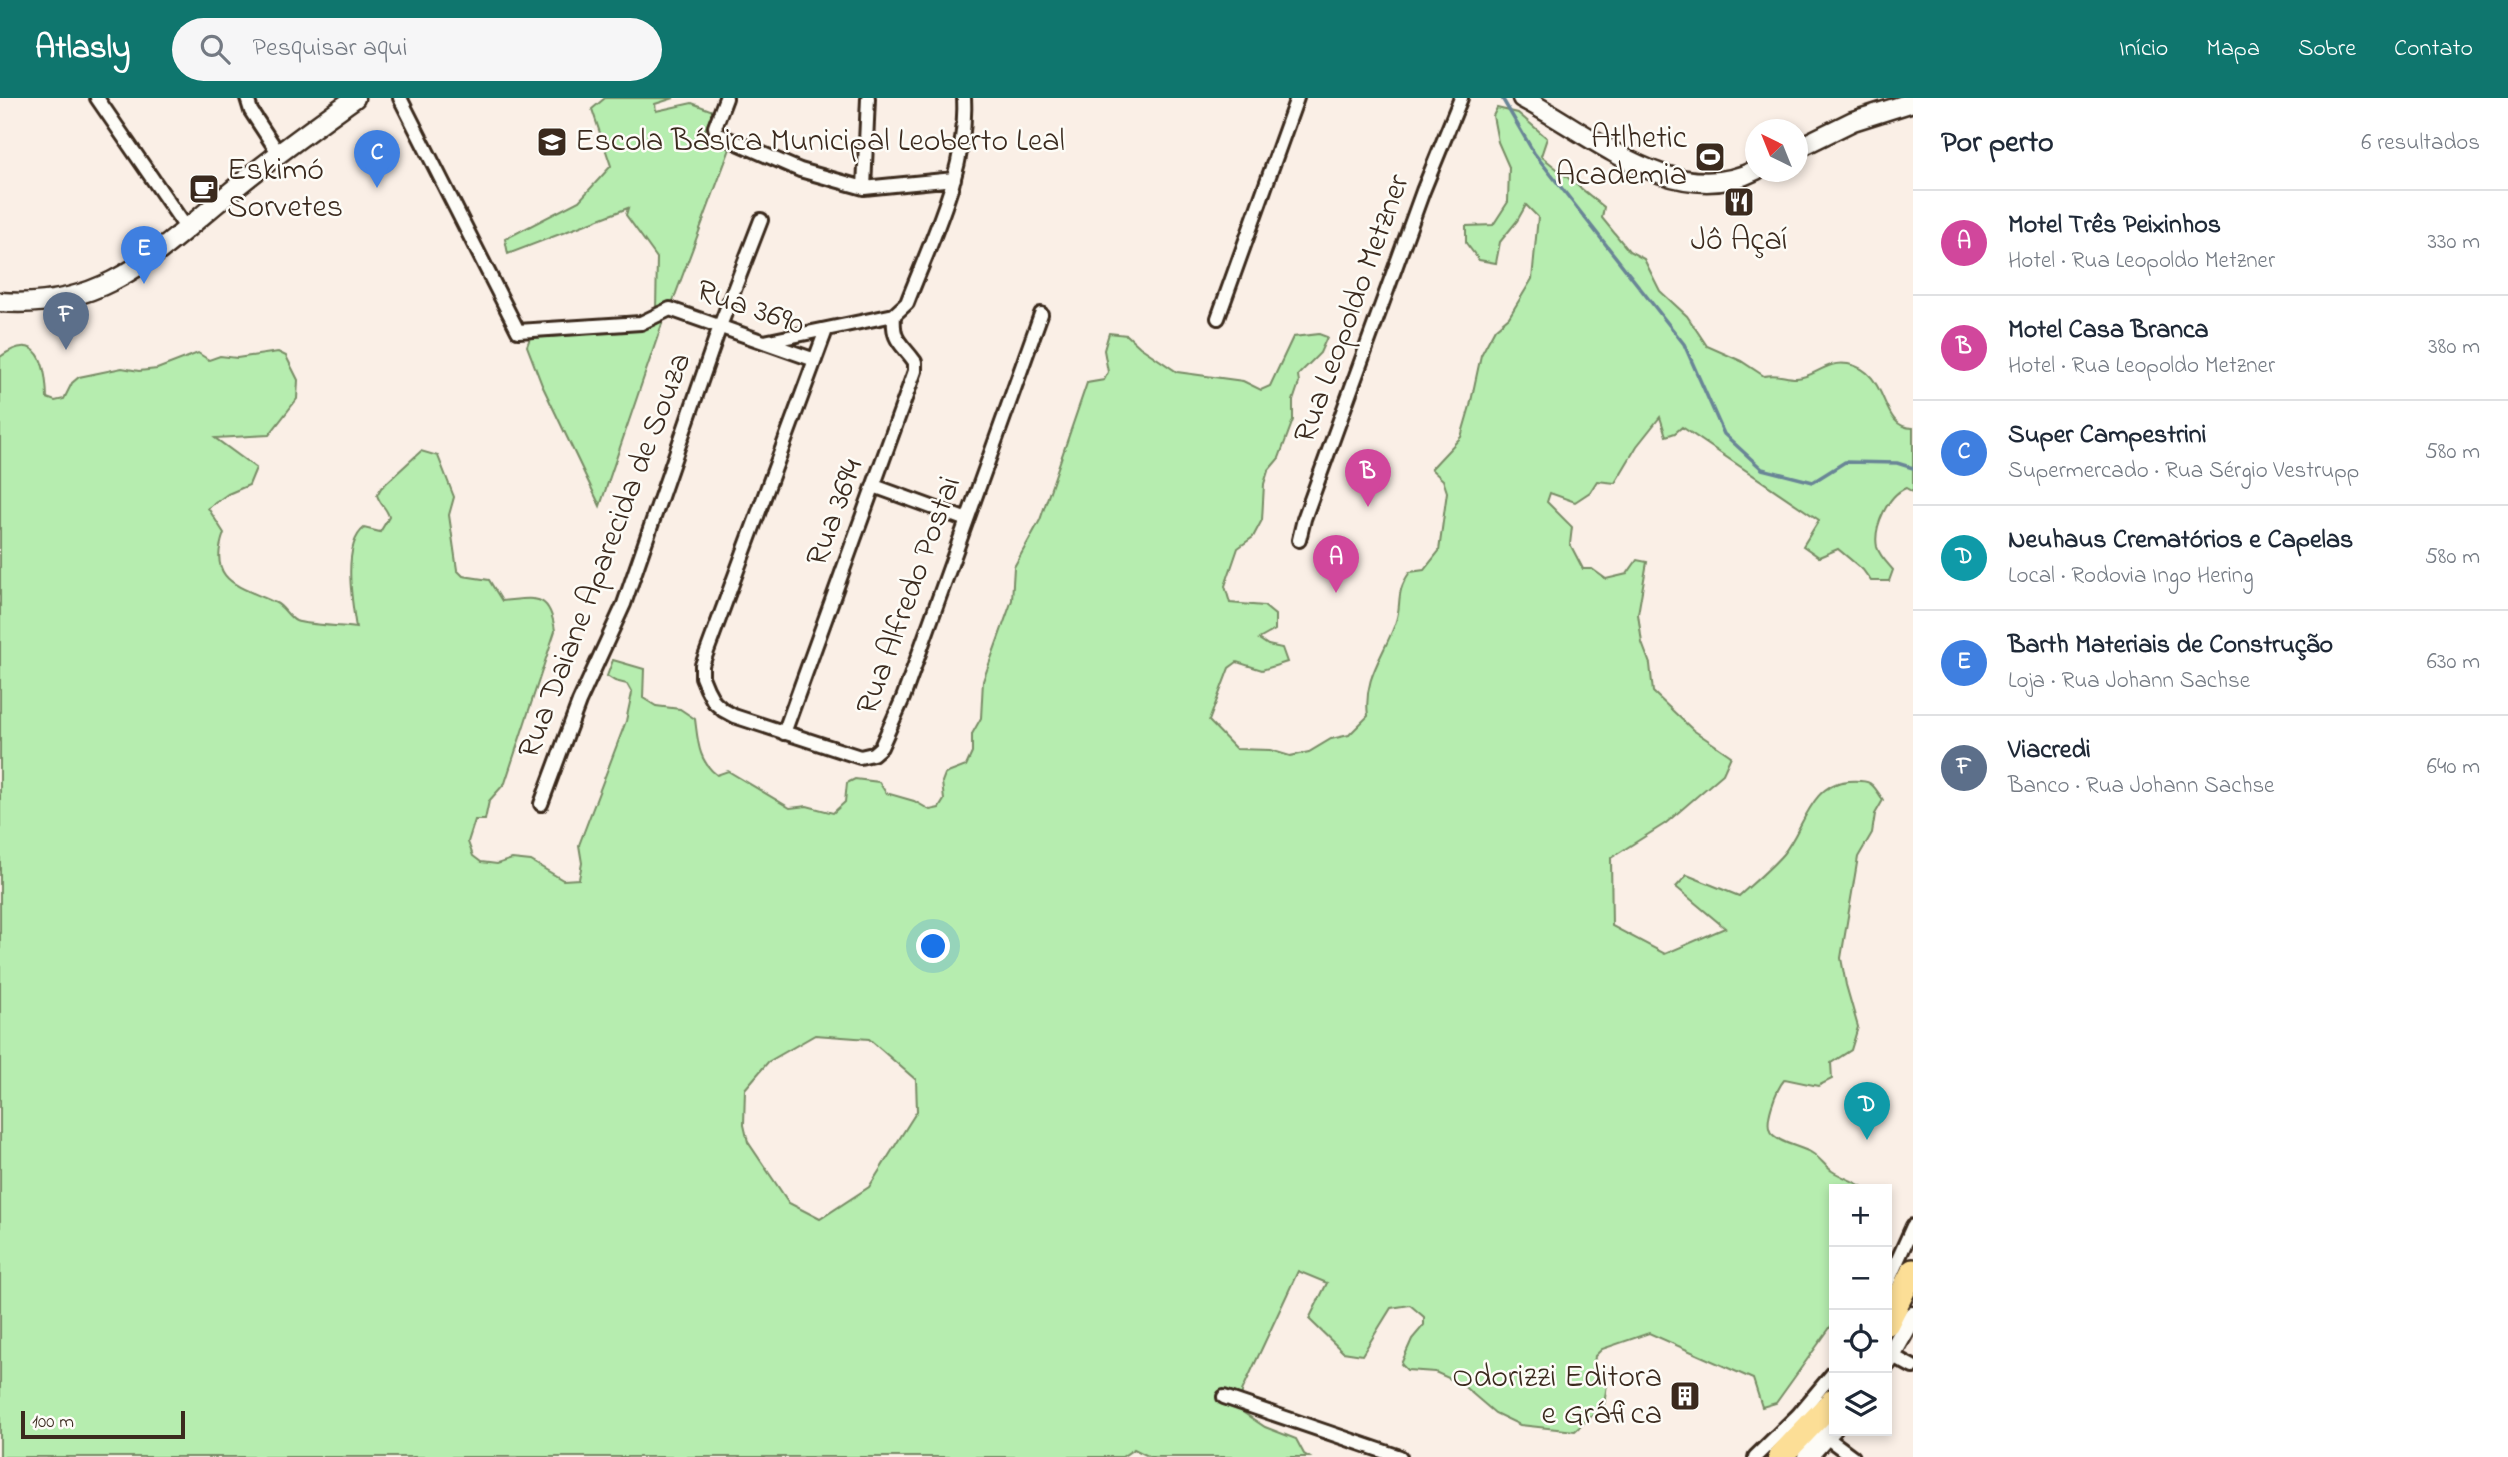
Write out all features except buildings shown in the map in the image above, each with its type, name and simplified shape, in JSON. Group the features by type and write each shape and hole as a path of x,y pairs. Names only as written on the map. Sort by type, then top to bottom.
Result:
{"highway":[{"path":"1892,1313 1913,1272"},
{"path":"1780,1457 1829,1405"}],"street":[{"path":"97,98 187,229"},
{"path":"247,98 251,111 279,154"},
{"path":"0,302 44,301 112,284 154,256 279,154 355,98"},
{"name":"Rua 3690","path":"400,98 518,331 641,323 667,309 815,360"},
{"path":"726,98 715,127 717,134 800,170 864,188 954,179"},
{"path":"864,188 868,98"},
{"path":"764,342 894,315 907,303 954,179 965,116 964,98"},
{"path":"1218,318 1297,98"},
{"name":"Rua Leopoldo Metzner","path":"1299,540 1304,519 1399,257 1461,98"},
{"path":"1525,99 1605,148 1646,168 1674,177 1722,182 1745,174"},
{"path":"1808,143 1853,121 1913,102"},
{"name":"Rua Daiane Aparecida de Souza","path":"541,804 579,702 624,604 720,326 761,220"},
{"name":"Rua Alfredo Postai","path":"826,330 702,665 702,677 714,702 723,710 860,757 873,754 881,747 903,698 1041,314"},
{"name":"Rua 3694","path":"784,733 915,371 915,362 893,332 894,315"},
{"path":"874,486 967,520"},
{"path":"1892,1273 1913,1226"},
{"path":"1892,1353 1913,1317"},
{"path":"1892,1359 1913,1367"},
{"path":"1755,1457 1798,1415 1833,1373"},
{"path":"1224,1397 1400,1457"},
{"path":"1807,1457 1829,1433"},
{"path":"1834,1436 1853,1457"}],"green space":[{"path":"605,98 674,98 655,104 656,111 692,103 713,111 703,135 731,146 673,301 656,309 657,258 626,215 628,208 508,254 505,239 579,201 611,166 592,109"},
{"path":"1497,108 1518,113 1547,138 1541,156 1604,207 1602,218 1629,251 1644,259 1660,291 1687,316 1707,346 1741,361 1764,376 1803,377 1840,363 1862,369 1871,377 1894,419 1902,426 1913,428 1913,492 1906,488 1893,497 1877,530 1878,550 1893,570 1889,581 1871,581 1863,570 1838,549 1819,557 1803,546 1819,520 1682,427 1666,436 1660,417 1637,446 1615,483 1597,481 1590,492 1575,502 1550,493 1547,502 1572,527 1570,544 1583,569 1592,569 1606,579 1627,574 1637,560 1647,562 1638,614 1642,643 1650,664 1653,692 1693,730 1731,756 1723,774 1666,823 1611,858 1612,926 1665,954 1725,928 1676,887 1687,875 1739,896 1783,854 1809,809 1825,790 1836,784 1862,781 1873,786 1883,800 1875,814 1872,833 1858,857 1841,958 1858,1027 1851,1050 1831,1063 1832,1079 1818,1086 1785,1079 1778,1090 1770,1115 1769,1129 1772,1134 1785,1143 1812,1153 1832,1171 1858,1184 1829,1184 1829,1329 1776,1403 1762,1407 1753,1379 1649,1333 1602,1349 1595,1356 1593,1374 1607,1384 1604,1405 1575,1431 1520,1425 1495,1413 1460,1383 1435,1372 1407,1370 1401,1364 1412,1339 1424,1325 1424,1317 1410,1305 1391,1308 1362,1355 1343,1352 1309,1319 1327,1283 1298,1271 1242,1391 1241,1411 1265,1427 1296,1439 1304,1454 1309,1457 1150,1457 1134,1449 1122,1457 0,1457 0,357 13,349 32,349 42,363 47,398 55,401 64,399 72,383 79,377 122,368 139,371 157,369 198,353 209,360 220,356 237,358 278,352 286,356 298,380 297,399 269,435 215,438 256,468 249,485 228,494 208,508 224,533 220,550 223,573 239,587 276,603 296,621 356,628 350,575 357,536 364,528 380,532 389,517 377,495 381,488 421,451 438,456 454,497 449,515 457,570 463,576 489,580 502,601 539,600 549,609 555,631 505,783 489,801 485,820 475,820 468,842 473,856 481,862 497,864 512,859 531,861 563,880 579,879 582,863 579,845 626,721 632,693 627,684 607,676 613,660 644,669 643,698 656,706 680,709 695,719 702,757 717,775 728,771 790,808 807,806 833,813 845,802 847,783 855,779 879,782 886,793 914,801 930,810 939,808 944,800 942,782 945,774 966,766 972,753 972,734 981,718 983,681 1012,600 1014,567 1040,520 1087,383 1104,380 1108,372 1104,350 1109,333 1127,335 1177,372 1243,381 1261,390 1270,386 1293,337 1319,334 1327,337 1320,353 1298,375 1293,420 1279,458 1268,471 1264,484 1262,520 1253,537 1238,548 1225,586 1230,603 1264,606 1275,615 1275,630 1259,639 1268,645 1282,648 1287,662 1262,670 1237,662 1229,668 1209,721 1236,749 1270,750 1290,756 1309,752 1331,739 1349,735 1368,716 1368,690 1395,624 1402,586 1410,572 1424,570 1439,551 1447,492 1443,480 1431,469 1461,437 1481,355 1495,329 1509,317 1532,279 1538,217 1526,205 1500,242 1496,263 1479,260 1466,243 1466,226 1493,225 1508,202 1509,167 1498,142 1493,116","holes":["815,1035 869,1039 916,1080 917,1111 869,1187 820,1219 789,1203 748,1142 744,1125 745,1089 768,1062"]},
{"path":"665,315 600,506 542,385 527,346 530,338 616,332 643,327"}],"waterway":[{"path":"1502,98 1534,153 1684,344 1724,434 1762,469 1813,482 1845,462 1897,463 1913,468"}],"place":[{"name":"Escola Básica Municipal Leoberto Leal","path":"552,142"},
{"name":"Atlhetic Academia","path":"1710,157"},
{"name":"Super Campestrini","path":"377,188"},
{"name":"Eskimó Sorvetes","path":"204,189"},
{"name":"Jô Açaí","path":"1739,202"},
{"name":"Barth Materiais de Construção","path":"144,284"},
{"name":"Viacredi","path":"66,350"},
{"name":"Motel Casa Branca","path":"1368,507"},
{"name":"Motel Três Peixinhos","path":"1336,593"},
{"name":"Neuhaus Crematórios e Capelas","path":"1867,1140"},
{"name":"Odorizzi Editora e Gráfica","path":"1685,1396"}]}
